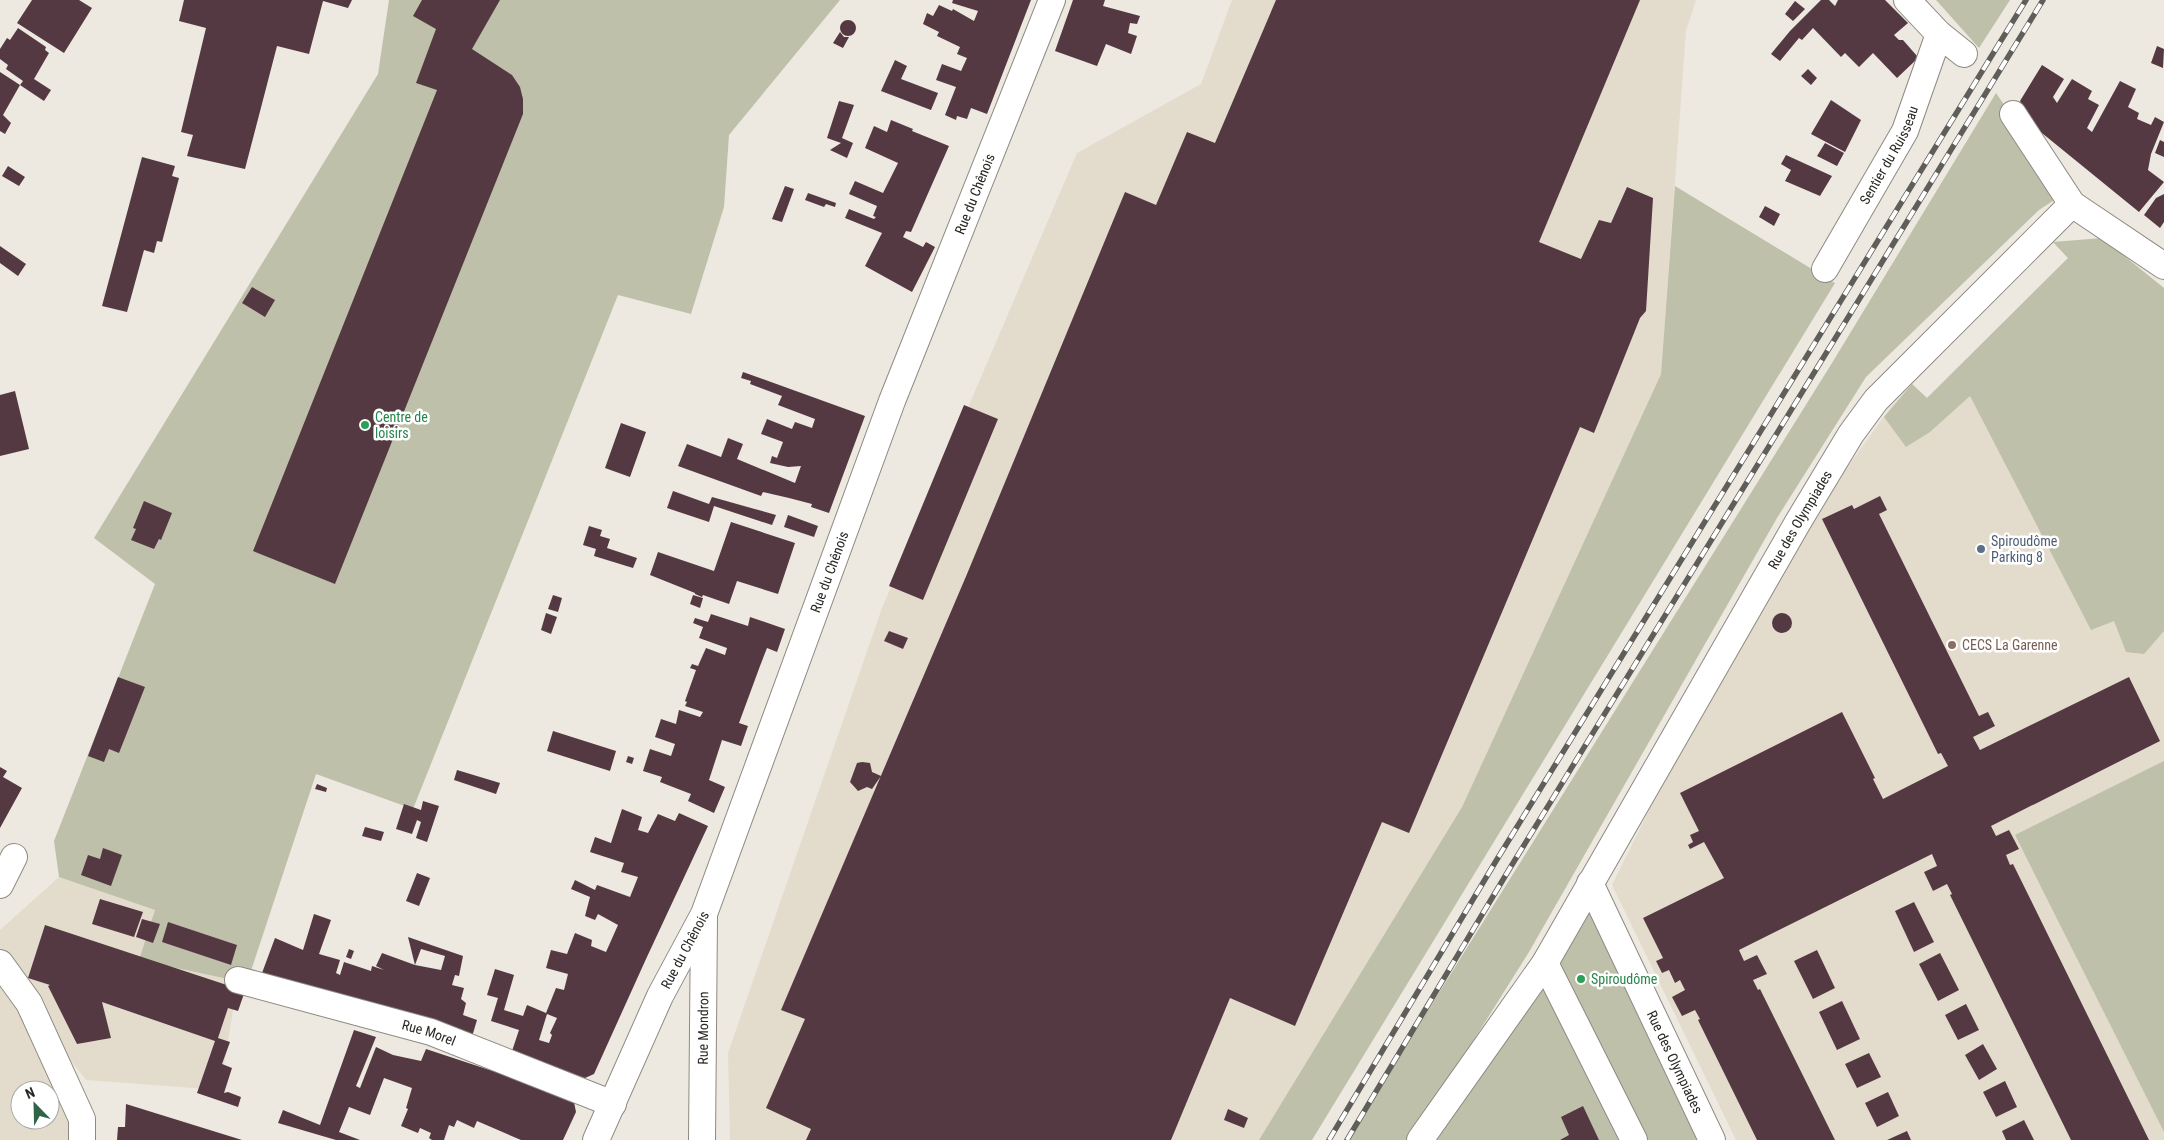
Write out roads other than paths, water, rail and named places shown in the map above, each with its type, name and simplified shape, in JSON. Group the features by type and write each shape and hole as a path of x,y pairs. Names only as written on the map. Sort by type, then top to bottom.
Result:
{"street":[{"name":"Rue du Chênois","path":"596,1140 660,996 704,914 892,401 1052,0"},
{"path":"1907,0 1939,34 1964,54"},
{"name":"Sentier du Ruisseau","path":"1825,269 1905,131 1939,34"},
{"path":"2013,114 2072,204 2164,266"},
{"name":"Rue des Olympiades","path":"1420,1140 1545,963 1798,522 1851,434 1876,400 2072,204"},
{"path":"0,885 14,857"},
{"name":"Rue des Olympiades","path":"1590,882 1703,1137"},
{"name":"Rue Mondron","path":"702,1140 704,914"},
{"path":"0,963 29,1003 82,1119 82,1140"},
{"path":"1545,963 1634,1140"},
{"name":"Rue Morel","path":"238,980 431,1032 613,1104"}],"railway":[{"path":"1329,1140 1496,861 2026,0"},
{"path":"1347,1140 1510,868 2043,0"}],"place":[{"name":"Centre de loisirs","path":"365,425"},
{"name":"Spiroudôme Parking 8","path":"1981,549"},
{"name":"CECS La Garenne","path":"1952,645"},
{"name":"Spiroudôme","path":"1581,979"}]}
